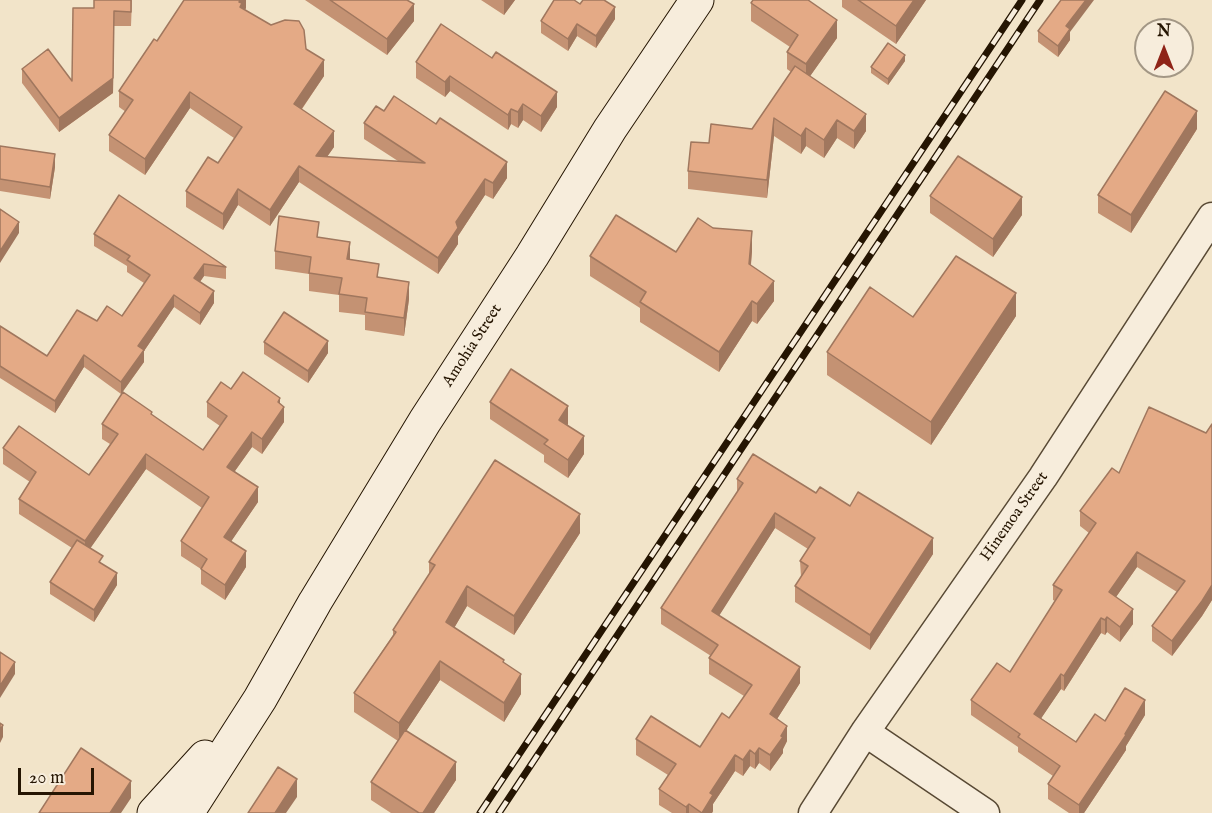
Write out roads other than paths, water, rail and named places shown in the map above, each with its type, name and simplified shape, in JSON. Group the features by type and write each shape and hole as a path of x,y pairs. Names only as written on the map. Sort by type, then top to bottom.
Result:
{"main road":[{"name":"Amohia Street","path":"187,813 260,699 315,602 425,421 532,256 610,129 697,0"},
{"name":"Amohia Street","path":"154,813 260,699"}],"street":[{"name":"Hinemoa Street","path":"813,813 865,732 1043,477 1212,217"},
{"path":"865,732 985,813"}],"railway":[{"path":"480,813 1022,0"},
{"path":"499,813 1040,0"}]}
